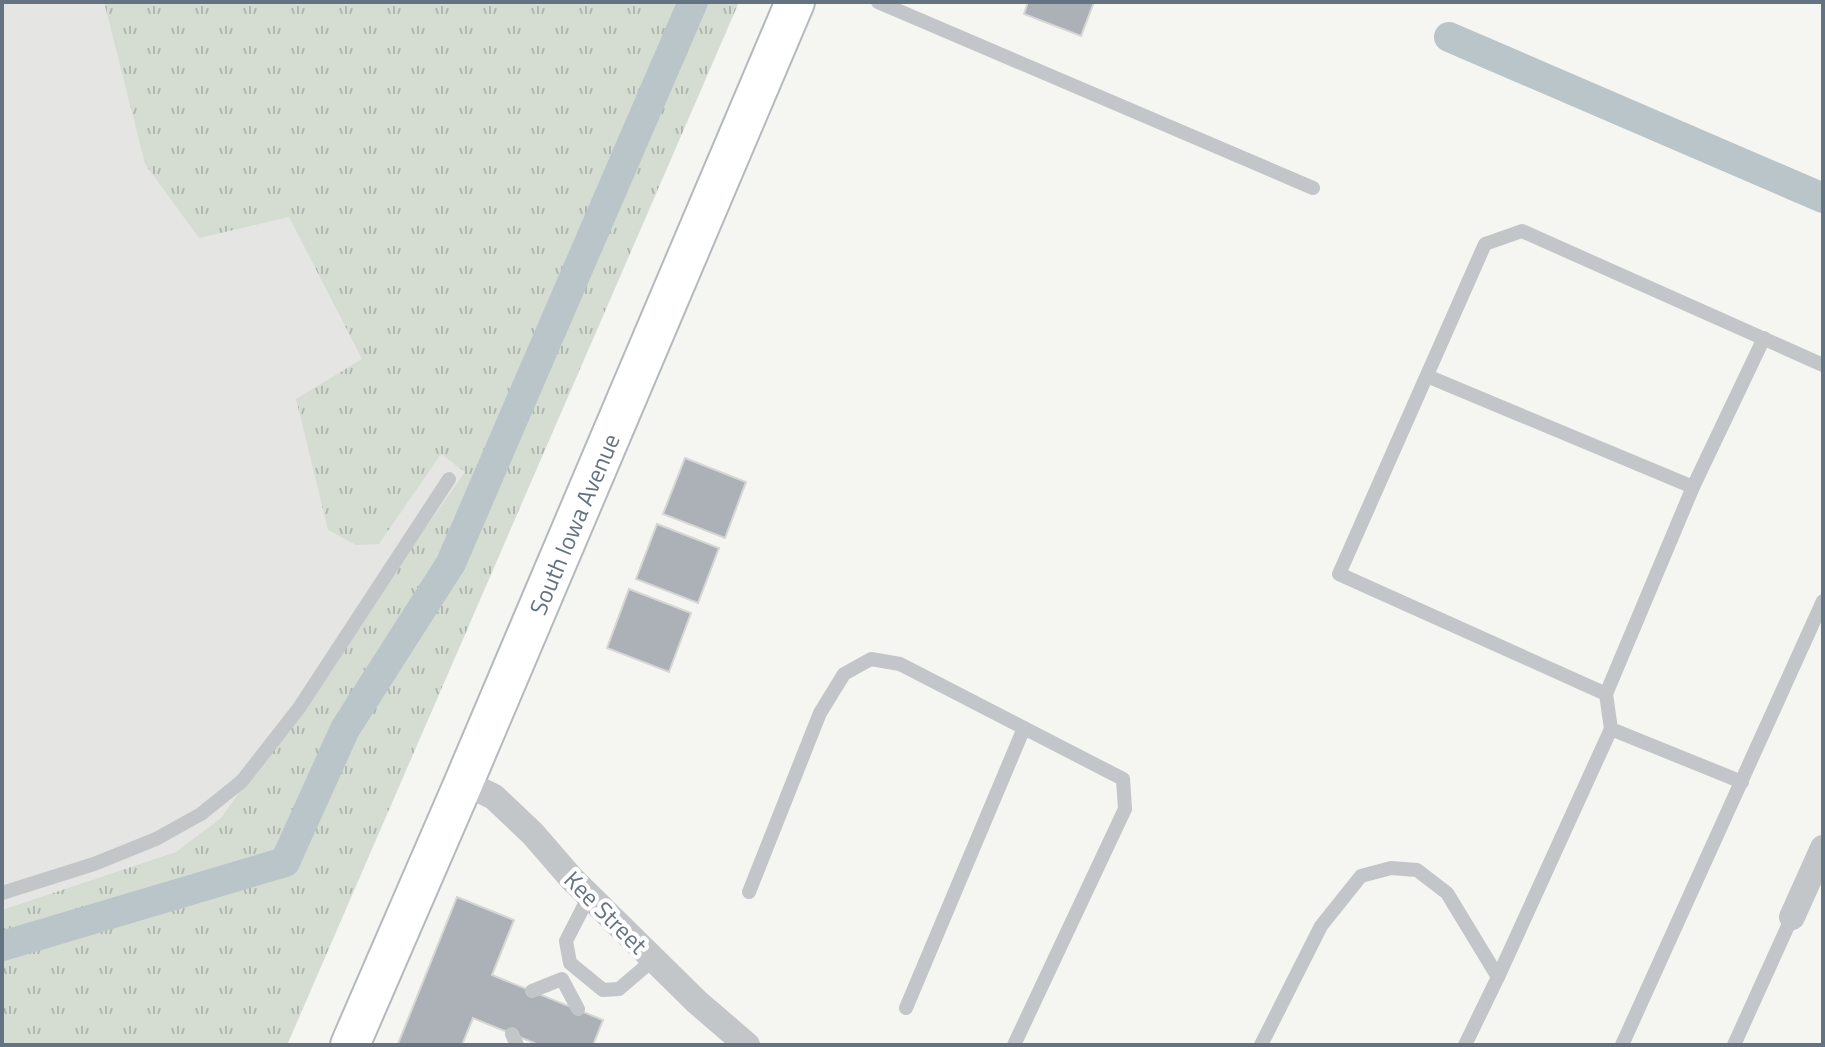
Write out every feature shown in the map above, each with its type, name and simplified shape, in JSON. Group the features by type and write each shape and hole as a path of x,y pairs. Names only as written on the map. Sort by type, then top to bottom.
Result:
{"street":[{"name":"South Iowa Avenue","path":"350,1045 795,2"},
{"name":"Kee Street","path":"464,782 494,797 697,1002 747,1045"},
{"path":"1792,917 1823,848"}],"lane":[{"path":"878,2 1313,188"},
{"path":"1606,694 1339,574 1485,244 1522,231 1823,365"},
{"path":"1465,1045 1611,729 1606,694 1693,487 1764,338"},
{"path":"1427,376 1693,487"},
{"path":"2,893 94,864 156,839 201,814 242,781 299,708 449,479"},
{"path":"1622,1045 1823,601"},
{"path":"749,892 820,713 844,674 871,659 900,664 1123,779 1125,809 1014,1045"},
{"path":"906,1008 1024,728"},
{"path":"1611,729 1742,782"},
{"path":"1261,1045 1321,926 1361,876 1391,868 1417,870 1447,893 1498,977"},
{"path":"532,991 562,979 570,963 566,941 589,896"},
{"path":"1734,1045 1792,917"},
{"path":"570,963 603,990 619,989 654,959"},
{"path":"562,979 578,1009"}],"shaded area":[{"path":"2,2 739,2 287,1045 20,1045 2,1039"}],"green space":[{"path":"104,2 739,2 287,1045 2,1044 2,910 176,852 221,818 465,472 441,454 379,544 356,545 328,530 296,399 362,359 289,217 199,238 145,164"}],"building":[{"path":"1028,2 1094,2 1081,36 1024,14"},
{"path":"685,458 746,482 725,538 663,514"},
{"path":"657,524 719,548 698,603 636,579"},
{"path":"629,589 691,613 669,672 607,648"},
{"path":"457,897 514,920 492,975 603,1020 593,1045 539,1045 473,1018 462,1045 398,1044"}],"waterway":[{"path":"2,946 285,862 345,729 451,563 693,2"},
{"path":"1449,37 1823,198"}]}
